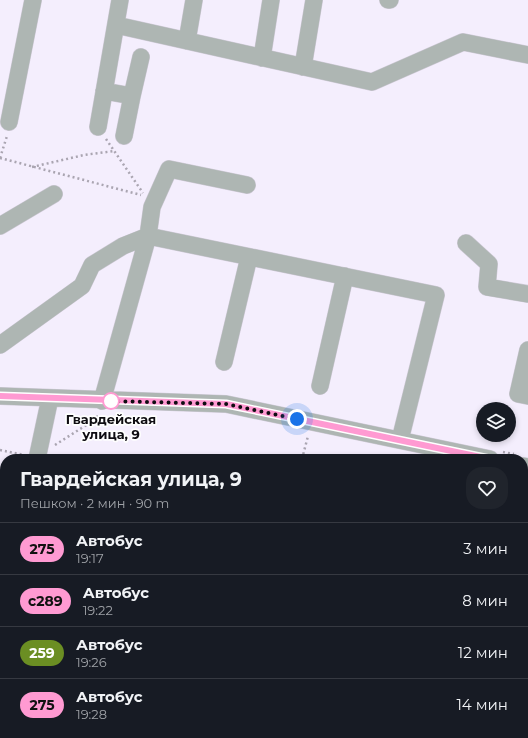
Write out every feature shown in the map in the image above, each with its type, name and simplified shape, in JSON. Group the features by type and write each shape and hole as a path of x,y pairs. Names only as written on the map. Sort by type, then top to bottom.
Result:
{"street":[{"path":"9,122 33,0"},
{"path":"98,127 120,0"},
{"path":"187,41 194,0"},
{"path":"262,58 271,0"},
{"path":"303,67 314,0"},
{"path":"116,25 372,82 464,42 528,55"},
{"path":"124,136 141,57"},
{"path":"104,90 132,96"},
{"path":"102,401 148,236 152,207 169,169 247,185"},
{"path":"0,226 54,194"},
{"path":"0,345 82,286 92,265 123,246 148,236 436,295 400,440"},
{"path":"466,243 489,264 487,287 528,294"},
{"path":"224,362 249,257"},
{"path":"320,386 345,276"},
{"path":"528,350 518,394 528,396"},
{"path":"0,396 102,401 226,404 466,454"},
{"path":"38,454 50,398"}],"path":[{"path":"9,122 8,134 0,158 145,196 98,127"},
{"path":"30,167 84,155 114,151"},
{"path":"43,454 99,415 102,401"},
{"path":"303,454 311,422"},
{"path":"0,450 18,454"}],"bus line":[{"name":"275","path":"0,396 102,401 226,404 466,454"}],"place":[{"name":"Гвардейская улица, 9","path":"111,401"}],"route":[{"path":"111,401 226,404 297,419"}]}
